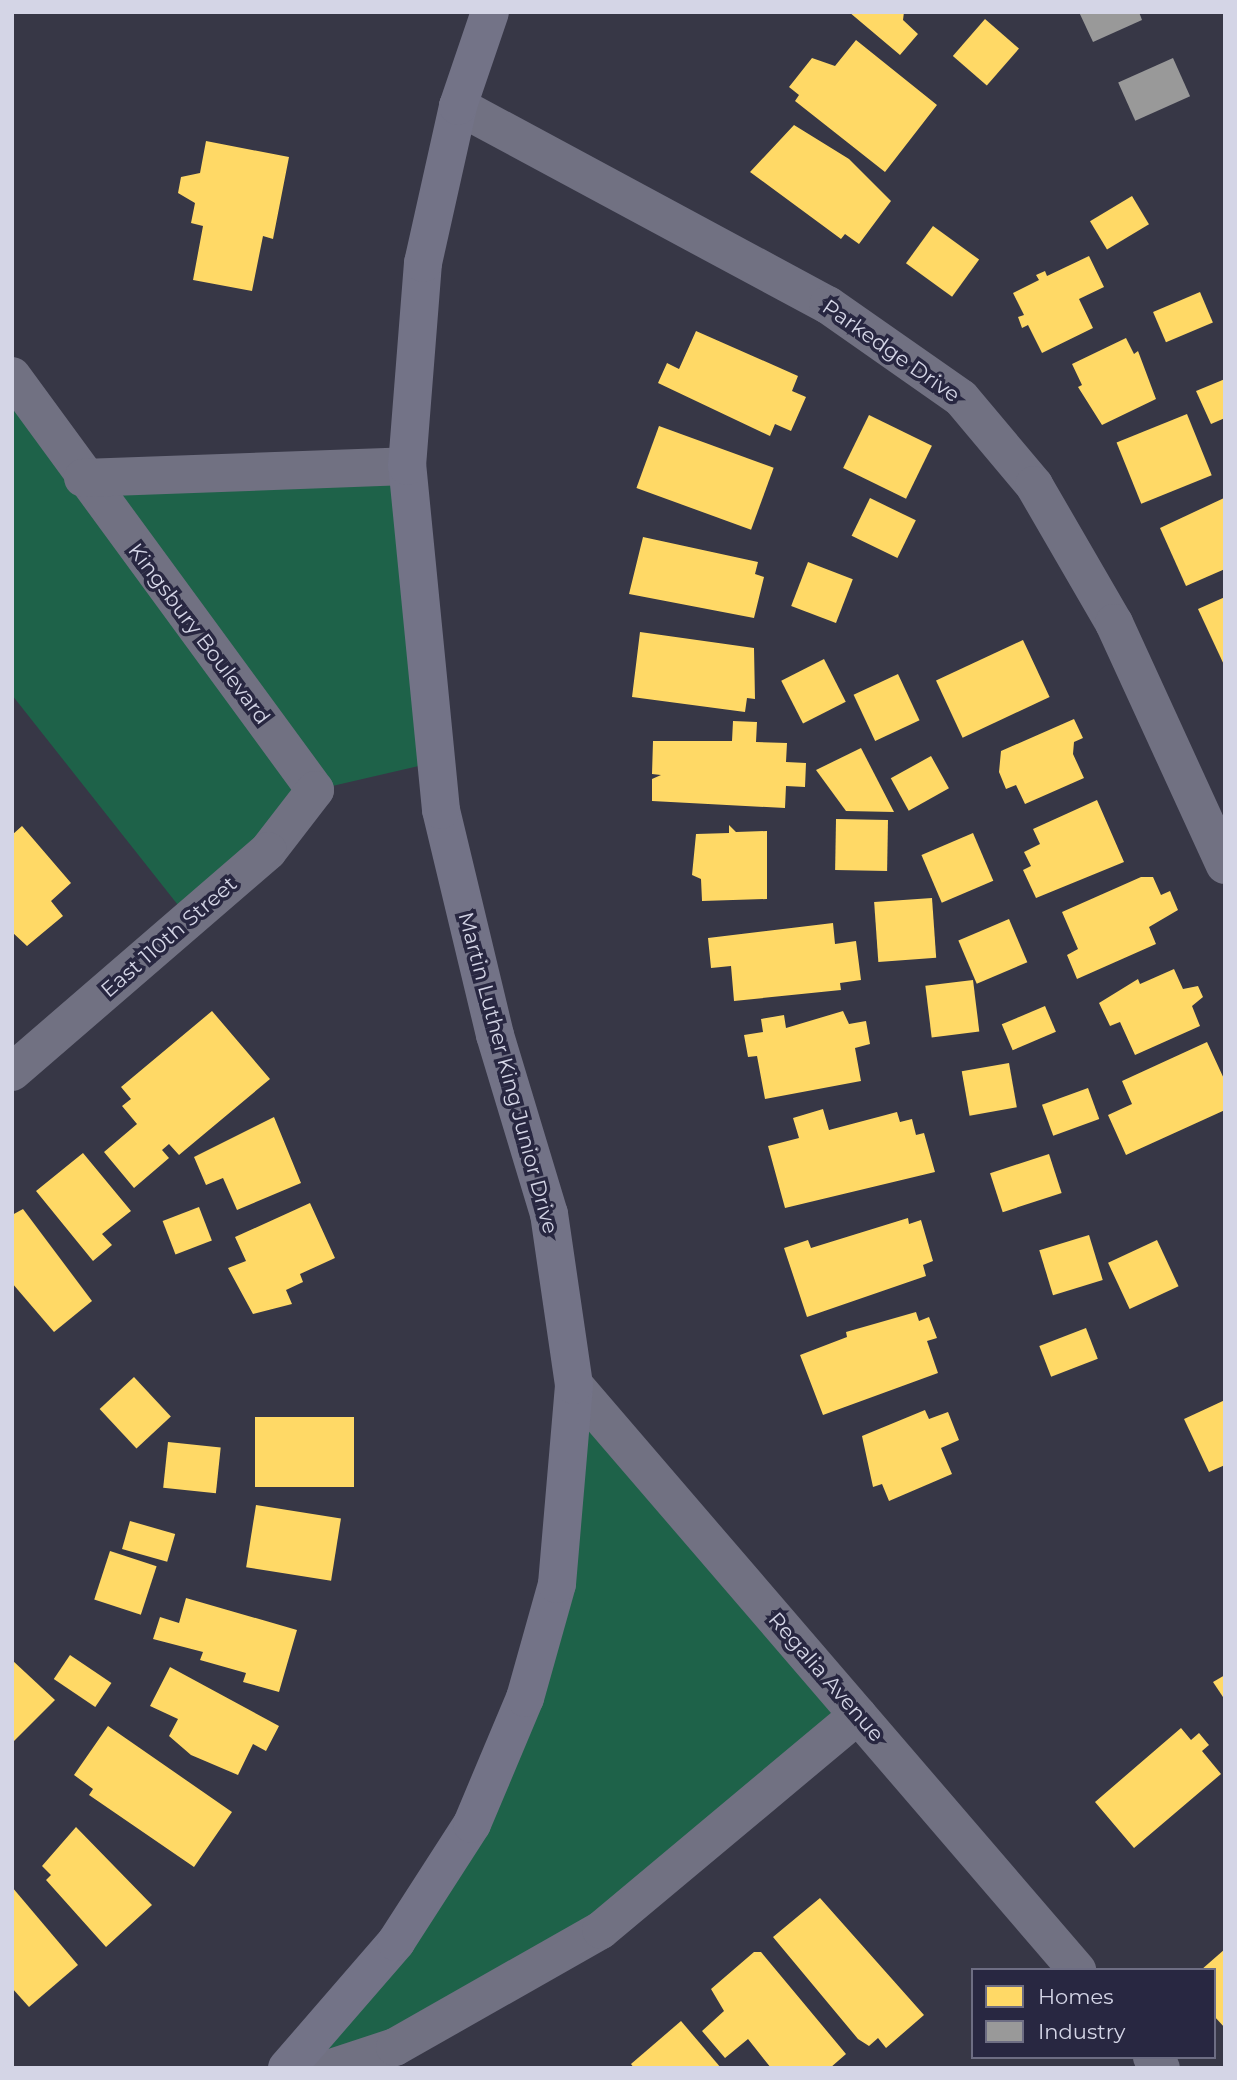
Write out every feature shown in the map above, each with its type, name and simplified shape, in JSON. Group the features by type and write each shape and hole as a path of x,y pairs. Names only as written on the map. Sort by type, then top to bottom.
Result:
{"street":[{"name":"Martin Luther King Junior Drive","path":"288,2068 396,1942 472,1824 520,1711 557,1584 574,1385 550,1214 495,1035 441,810 407,466 423,263 458,106 490,12"},
{"name":"Parkedge Drive","path":"458,106 828,304 961,398 1034,485 1114,623 1225,866"},
{"name":"Kingsbury Boulevard","path":"12,376 83,478 315,790"},
{"path":"83,478 407,466"},
{"name":"East 110th Street","path":"12,1072 268,851 315,790"},
{"name":"Regalia Avenue","path":"574,1385 1075,1968"},
{"path":"331,2068 395,2047 601,1930 858,1715"}],"green space":[{"path":"12,376 83,478 407,466 436,762 315,790 189,919 12,695"},
{"path":"574,1386 858,1715 505,1987 287,2068 396,1942 525,1698"}],"building: Homes":[{"path":"849,12 904,12 903,20 918,34 900,55"},
{"path":"985,19 1019,49 987,86 953,56"},
{"path":"856,40 937,105 885,172 795,101 799,95 789,87 812,58 835,66"},
{"path":"794,125 849,159 891,201 859,244 845,234 841,239 750,172"},
{"path":"206,141 289,157 273,239 263,236 252,291 193,280 203,226 191,223 195,203 178,193 181,177 200,173"},
{"path":"1132,196 1149,224 1107,250 1090,221"},
{"path":"933,226 979,260 952,297 906,263"},
{"path":"1089,256 1104,287 1079,299 1093,328 1042,353 1028,325 1022,328 1018,317 1024,315 1013,293 1039,280 1036,275 1045,271 1047,276"},
{"path":"1200,292 1213,322 1166,342 1153,312"},
{"path":"696,331 798,376 792,391 806,397 791,431 775,424 770,436 658,383 667,363 679,369"},
{"path":"1126,338 1134,354 1138,351 1156,399 1102,425 1078,387 1082,385 1072,364"},
{"path":"1225,379 1225,418 1211,424 1196,391"},
{"path":"1187,414 1212,475 1141,504 1117,442"},
{"path":"869,415 932,446 906,499 843,468"},
{"path":"659,426 774,468 751,530 636,488"},
{"path":"870,498 916,520 897,558 852,536"},
{"path":"1224,498 1225,569 1186,586 1160,528"},
{"path":"643,537 758,562 755,574 764,577 754,618 629,594"},
{"path":"808,562 853,579 836,623 791,606"},
{"path":"1225,597 1225,667 1198,609"},
{"path":"640,632 754,648 755,699 747,698 745,712 632,697"},
{"path":"1023,640 1050,697 963,738 936,681"},
{"path":"824,659 846,702 803,724 781,681"},
{"path":"898,674 920,720 875,741 854,695"},
{"path":"1074,719 1083,738 1074,742 1073,754 1084,778 1025,804 1016,785 1006,789 999,772 1001,751"},
{"path":"733,721 757,722 756,742 787,743 786,762 806,763 805,787 786,786 785,808 652,801 652,779 661,775 652,774 653,741 732,741"},
{"path":"861,748 894,812 846,811 816,770"},
{"path":"931,756 949,788 909,811 891,778"},
{"path":"1097,800 1124,862 1036,898 1023,870 1031,866 1024,852 1040,844 1033,829"},
{"path":"836,819 888,820 887,871 835,870"},
{"path":"729,825 736,832 767,831 767,899 702,901 701,879 692,875 696,834 729,833"},
{"path":"22,826 71,883 51,901 63,916 27,946 12,932 12,835"},
{"path":"973,833 993,881 942,903 921,855"},
{"path":"1141,877 1153,877 1161,895 1170,891 1178,910 1149,927 1156,944 1077,979 1067,955 1078,949 1062,912"},
{"path":"932,898 936,958 878,962 874,902"},
{"path":"1009,919 1027,962 977,984 958,940"},
{"path":"833,923 835,944 856,941 861,980 840,983 841,990 734,1001 731,966 711,968 708,938"},
{"path":"1174,969 1183,989 1198,986 1203,997 1192,1006 1200,1026 1135,1055 1120,1022 1110,1026 1099,1003 1138,979 1140,984"},
{"path":"973,980 979,1032 932,1037 925,986"},
{"path":"1045,1006 1056,1032 1013,1050 1002,1024"},
{"path":"212,1011 270,1079 179,1155 169,1144 162,1150 169,1158 134,1188 104,1152 137,1124 122,1106 131,1099 121,1087"},
{"path":"843,1011 849,1024 866,1021 870,1044 855,1048 861,1081 765,1099 757,1056 748,1057 744,1035 763,1032 761,1019 784,1015 786,1028"},
{"path":"1207,1042 1225,1081 1225,1110 1126,1155 1108,1115 1132,1104 1122,1081"},
{"path":"1009,1063 1017,1107 970,1116 962,1071"},
{"path":"1088,1088 1099,1119 1053,1136 1042,1105"},
{"path":"823,1109 829,1130 897,1112 900,1122 912,1119 916,1135 924,1133 935,1172 785,1208 768,1146 799,1138 793,1118"},
{"path":"274,1117 301,1183 237,1210 223,1178 206,1185 194,1157"},
{"path":"83,1153 131,1211 102,1234 112,1245 93,1261 36,1191"},
{"path":"1049,1154 1062,1193 1003,1212 990,1173"},
{"path":"310,1203 335,1258 300,1274 303,1282 286,1290 292,1304 253,1314 228,1268 246,1261 235,1237"},
{"path":"199,1207 212,1241 175,1255 163,1221"},
{"path":"23,1209 92,1301 54,1332 12,1283 12,1215"},
{"path":"908,1218 909,1224 921,1220 933,1261 923,1265 926,1276 807,1317 784,1248 808,1240 811,1248"},
{"path":"1089,1235 1103,1280 1053,1295 1039,1250"},
{"path":"1157,1240 1179,1286 1130,1309 1108,1263"},
{"path":"916,1312 919,1321 929,1317 937,1338 927,1341 938,1373 823,1415 800,1355 847,1337 846,1332"},
{"path":"1086,1328 1098,1359 1051,1377 1039,1346"},
{"path":"134,1377 171,1416 136,1449 100,1409"},
{"path":"1225,1400 1225,1465 1209,1472 1184,1419"},
{"path":"925,1410 929,1419 948,1412 959,1440 941,1448 952,1474 889,1501 882,1484 873,1487 862,1436"},
{"path":"255,1417 354,1417 354,1487 255,1487"},
{"path":"168,1442 221,1448 216,1493 163,1488"},
{"path":"256,1505 341,1518 331,1581 246,1567"},
{"path":"130,1521 175,1534 167,1562 122,1549"},
{"path":"110,1551 157,1566 141,1615 94,1600"},
{"path":"186,1598 297,1630 279,1692 243,1682 246,1673 200,1660 203,1652 153,1639 160,1617 179,1623"},
{"path":"70,1655 111,1683 95,1707 54,1679"},
{"path":"12,1660 55,1700 14,1741 12,1740"},
{"path":"170,1667 279,1726 266,1751 253,1744 238,1775 191,1755 169,1736 178,1719 150,1706"},
{"path":"1225,1675 1225,1700 1213,1682"},
{"path":"108,1726 232,1812 194,1867 89,1795 93,1789 74,1775"},
{"path":"1181,1728 1191,1740 1199,1733 1209,1745 1202,1751 1221,1774 1134,1848 1095,1802"},
{"path":"76,1827 152,1905 106,1947 46,1880 51,1875 42,1866"},
{"path":"12,1887 78,1965 29,2007 12,1988"},
{"path":"820,1898 924,2015 886,2048 878,2038 869,2046 858,2039 773,1937"},
{"path":"1225,1949 1225,2028 1216,2018 1216,1968 1203,1968"},
{"path":"754,1952 761,1952 846,2054 830,2068 771,2068 748,2039 725,2058 702,2031 724,2011 711,1989"},
{"path":"681,2021 721,2068 634,2068 631,2064"}],"building: Industry":[{"path":"1079,12 1139,12 1142,20 1093,42"},
{"path":"1173,58 1190,96 1135,121 1118,82"}]}
